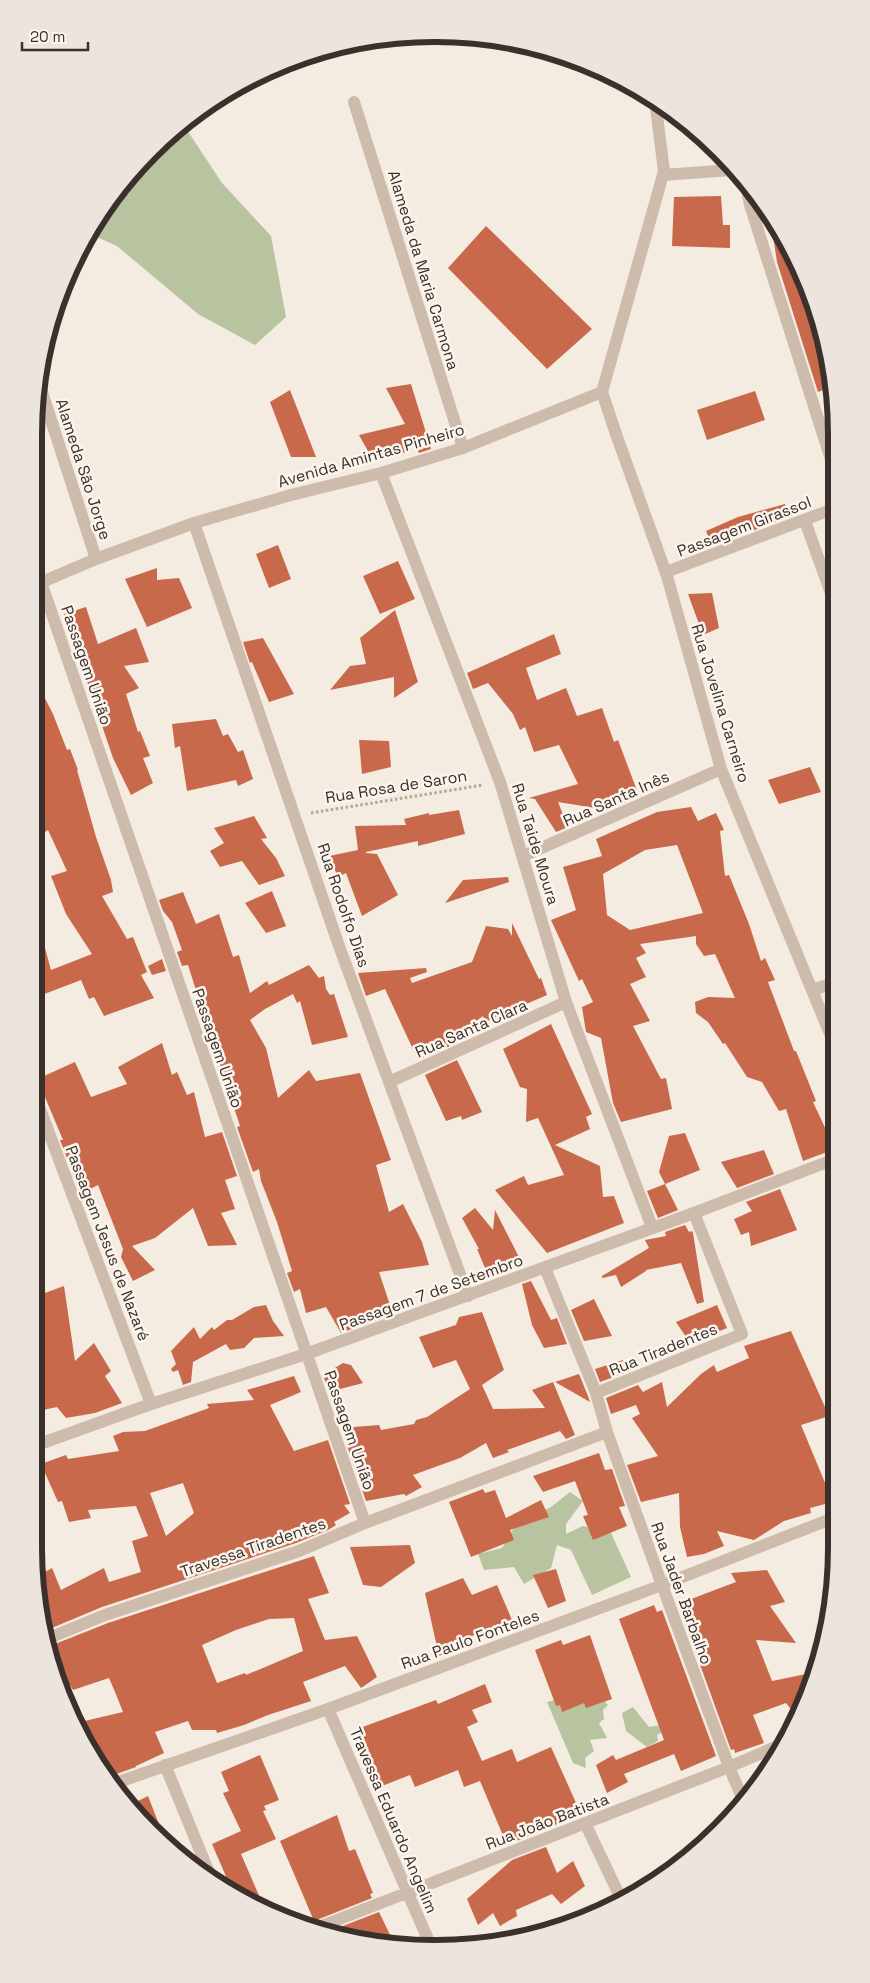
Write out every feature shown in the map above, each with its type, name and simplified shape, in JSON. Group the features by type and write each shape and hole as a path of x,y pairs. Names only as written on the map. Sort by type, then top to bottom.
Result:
{"street":[{"name":"Alameda da Maria Carmona","path":"354,102 463,448"},
{"path":"602,392 663,175 656,111"},
{"path":"663,175 725,170"},
{"path":"749,200 828,450"},
{"name":"Avenida Amintas Pinheiro","path":"42,582 96,559 194,523 291,495 381,473 463,448 602,392"},
{"name":"Rua Jovelina Carneiro","path":"602,392 666,572 721,769 828,1028"},
{"name":"Alameda São Jorge","path":"44,399 96,559"},
{"name":"Rua Taide Moura","path":"381,473 500,782 524,856 566,1002 652,1227"},
{"name":"Passagem Girassol","path":"666,572 828,511"},
{"path":"804,521 828,586"},
{"name":"Rua Rodolfo Dias","path":"194,523 340,946 468,1296"},
{"name":"Passagem União","path":"42,595 365,1523"},
{"name":"Rua Santa Inês","path":"524,856 721,769"},
{"path":"813,990 828,984"},
{"name":"Rua Santa Clara","path":"389,1082 566,1002"},
{"name":"Passagem Jesus de Nazaré","path":"42,1114 151,1404"},
{"name":"Passagem 7 de Setembro","path":"42,1443 151,1404 306,1354 545,1268 828,1163"},
{"name":"Rua Tiradentes","path":"596,1393 742,1334 694,1213"},
{"name":"Rua Jader Barbalho","path":"545,1268 596,1393 607,1432 662,1585 741,1794"},
{"name":"Travessa Tiradentes","path":"53,1636 105,1615 299,1551 365,1523 607,1432"},
{"name":"Rua Paulo Fonteles","path":"120,1781 328,1709 662,1585 828,1520"},
{"name":"Travessa Eduardo Angelim","path":"328,1709 428,1940"},
{"name":"Rua João Batista","path":"326,1925 771,1750"},
{"path":"165,1765 207,1867"},
{"path":"585,1823 619,1895"}],"path":[{"name":"Rua Rosa de Saron","path":"296,816 500,782"}],"green space":[{"path":"187,131 222,183 271,236 286,317 255,345 198,314 117,246 96,237 140,176 157,157"},
{"path":"570,1492 583,1501 566,1524 566,1534 583,1526 611,1533 631,1577 592,1595 571,1550 557,1545 551,1568 524,1584 514,1567 484,1570 478,1554 502,1548 515,1526 551,1507"},
{"path":"594,1691 608,1705 603,1710 604,1719 599,1723 607,1738 590,1740 594,1751 585,1758 586,1768 573,1763 547,1702"},
{"path":"633,1707 649,1727 661,1725 663,1732 657,1735 658,1741 647,1747 626,1731 622,1713"}],"building":[{"path":"721,196 723,225 730,225 730,248 672,246 674,197"},
{"path":"486,226 592,329 547,369 448,268"},
{"path":"773,236 798,285 814,333 825,389 818,392 777,262"},
{"path":"411,384 431,449 419,453 413,442 403,445 406,452 373,460 359,435 405,424 386,388"},
{"path":"290,390 316,457 291,457 270,402"},
{"path":"755,391 765,420 707,440 697,410"},
{"path":"785,504 789,517 712,546 706,531 738,517"},
{"path":"278,545 291,579 269,588 256,554"},
{"path":"398,561 415,599 380,614 363,576"},
{"path":"157,568 157,580 179,578 192,608 147,627 125,579"},
{"path":"712,593 719,628 703,635 688,594"},
{"path":"86,607 98,644 136,628 149,662 124,666 139,688 126,694 138,732 140,731 150,756 143,758 153,783 131,795 113,758 64,614"},
{"path":"395,610 418,682 394,698 394,677 330,690 350,666 366,664 360,638"},
{"path":"554,634 561,654 526,668 537,700 566,688 577,716 602,708 614,742 618,740 639,796 608,810 558,802 568,827 556,832 535,799 529,798 578,784 559,745 534,752 525,727 520,730 513,714 488,683 473,689 467,673"},
{"path":"263,638 294,694 269,702 252,662 250,663 243,642"},
{"path":"42,693 53,714 67,750 70,749 78,770 96,837 111,880 113,892 102,896 127,939 133,937 147,972 141,975 154,998 104,1016 94,997 89,999 81,980 42,995 42,937 51,970 92,954 66,914 51,876 67,871 48,830 42,834"},
{"path":"216,719 223,736 228,734 238,752 243,750 253,779 238,786 236,780 187,791 180,746 175,748 172,724"},
{"path":"359,740 389,741 391,767 362,774"},
{"path":"810,767 821,792 779,804 768,780"},
{"path":"691,807 698,821 716,813 724,830 720,831 725,876 729,875 749,924 761,961 765,958 775,980 768,982 794,1051 796,1051 816,1101 813,1102 828,1134 828,1152 803,1161 786,1109 779,1111 762,1082 747,1077 725,1043 723,1044 708,1022 696,1013 695,1002 708,997 735,998 715,954 704,956 696,944 696,936 640,944 646,953 636,958 646,977 630,984 650,1021 633,1026 661,1079 666,1078 672,1109 621,1122 613,1103 601,1038 586,1032 582,1007 593,1002 582,979 579,981 551,920 576,910 563,867 602,856 596,839 657,812","holes":["677,845 703,913 630,930 607,915 603,874 645,850"]},
{"path":"459,810 465,834 418,846 418,841 366,852 377,854 398,895 362,916 346,873 338,877 329,856 358,850 355,826 406,825 404,819 429,813 429,815"},
{"path":"254,816 267,838 261,839 276,858 285,876 259,885 242,861 220,867 210,851 224,843 214,828"},
{"path":"508,877 509,882 445,903 463,880"},
{"path":"272,891 286,926 266,933 245,903"},
{"path":"183,892 196,924 219,914 233,957 239,955 250,993 267,981 269,985 309,965 319,978 324,976 326,989 330,995 334,994 348,1037 312,1045 300,1001 297,1003 293,994 265,1009 250,1020 266,1048 278,1098 309,1070 316,1081 360,1073 391,1160 376,1165 389,1212 403,1204 422,1242 429,1265 379,1272 393,1314 341,1333 326,1307 306,1313 300,1289 294,1292 287,1273 292,1271 277,1222 261,1181 259,1169 253,1172 237,1127 240,1126 204,1016 206,1015 200,1003 188,965 182,966 177,952 182,950 172,922 163,911 159,900"},
{"path":"512,923 539,979 541,978 547,995 485,1022 483,1016 448,1042 450,1046 418,1060 385,989 366,996 358,973 426,968 427,972 410,978 412,983 472,962 486,926 508,929 512,936"},
{"path":"162,959 166,971 152,975 148,966"},
{"path":"551,1024 592,1114 586,1117 590,1129 555,1145 600,1166 603,1197 614,1196 624,1223 547,1253 495,1190 524,1176 528,1185 564,1175 538,1118 526,1122 527,1089 520,1087 503,1049"},
{"path":"162,1043 172,1075 177,1072 187,1095 194,1092 205,1137 222,1132 237,1176 225,1180 235,1209 221,1213 237,1245 208,1246 193,1208 155,1238 132,1246 155,1270 133,1281 121,1257 123,1249 98,1185 81,1194 60,1140 63,1140 42,1090 42,1077 75,1062 91,1097 127,1084 118,1067"},
{"path":"457,1060 482,1112 462,1120 461,1116 446,1121 425,1075"},
{"path":"685,1133 700,1170 665,1184 659,1172 669,1136"},
{"path":"764,1150 774,1174 737,1188 721,1162"},
{"path":"665,1184 678,1210 658,1218 647,1191"},
{"path":"780,1189 797,1230 751,1246 749,1232 741,1235 734,1219 752,1211 746,1202"},
{"path":"475,1208 493,1230 495,1210 523,1265 488,1275 477,1249 479,1249 462,1218"},
{"path":"685,1225 689,1232 692,1231 693,1233 704,1302 697,1304 681,1263 646,1270 621,1287 616,1275 602,1278 602,1276 649,1248 645,1240 666,1236 665,1232"},
{"path":"531,1281 551,1320 557,1318 567,1344 544,1348 532,1325 522,1284"},
{"path":"64,1286 75,1361 94,1343 111,1371 105,1376 122,1403 95,1413 66,1418 57,1407 42,1410 42,1294"},
{"path":"594,1299 612,1336 584,1341 571,1310"},
{"path":"266,1305 273,1321 284,1336 254,1338 244,1348 230,1350 226,1344 193,1362 191,1382 183,1385 178,1370 173,1372 171,1369 176,1364 171,1351 194,1327 200,1339 212,1327 214,1330 227,1320 232,1320 254,1307"},
{"path":"717,1305 727,1328 690,1343 676,1322"},
{"path":"482,1312 504,1370 482,1385 493,1409 545,1408 532,1390 553,1382 575,1435 566,1439 560,1431 507,1450 509,1452 493,1458 486,1443 460,1458 413,1475 422,1487 406,1496 404,1494 366,1501 343,1434 354,1427 379,1425 381,1430 414,1424 416,1420 427,1417 470,1389 456,1360 433,1368 419,1337 456,1325 459,1317"},
{"path":"791,1331 828,1414 828,1416 801,1425 828,1490 828,1503 810,1508 811,1513 784,1521 754,1540 717,1531 724,1546 704,1554 687,1557 680,1527 679,1493 641,1502 627,1465 658,1456 632,1418 640,1414 636,1405 611,1414 606,1398 638,1385 643,1392 662,1382 667,1407 701,1374 714,1365 717,1372 749,1358 744,1346"},
{"path":"623,1360 630,1371 600,1382 595,1369"},
{"path":"343,1363 351,1365 363,1383 329,1392 323,1375"},
{"path":"579,1374 588,1396 590,1402 555,1382"},
{"path":"294,1376 301,1392 270,1405 294,1451 328,1440 350,1504 344,1505 350,1513 334,1522 336,1525 328,1530 296,1543 102,1607 51,1628 43,1573 52,1568 61,1590 104,1568 109,1582 141,1572 132,1541 148,1536 136,1506 88,1510 91,1518 69,1522 62,1501 58,1502 42,1464 66,1455 68,1459 119,1451 113,1436 123,1432 145,1431 209,1408 207,1404 254,1400 247,1390","holes":["183,1483 194,1513 166,1536 150,1493"]},
{"path":"599,1453 605,1470 612,1469 625,1506 619,1507 627,1526 593,1540 583,1516 588,1515 575,1481 543,1492 533,1476"},
{"path":"483,1489 485,1493 495,1490 506,1518 541,1500 549,1517 510,1530 514,1540 471,1557 449,1502"},
{"path":"410,1545 415,1563 381,1587 363,1585 350,1547"},
{"path":"314,1556 329,1593 308,1599 325,1640 357,1636 377,1677 361,1688 345,1666 303,1682 311,1701 244,1725 217,1733 216,1730 192,1730 188,1721 155,1732 164,1753 136,1767 115,1774 83,1721 123,1712 109,1678 73,1690 70,1685 67,1686 55,1644 108,1623","holes":["294,1618 303,1651 246,1675 245,1673 217,1683 202,1645 236,1630 269,1619"]},
{"path":"556,1569 566,1601 548,1608 533,1575"},
{"path":"767,1570 785,1602 770,1606 796,1643 756,1640 772,1681 807,1674 792,1711 786,1703 753,1715 764,1743 735,1753 734,1749 731,1750 678,1604 736,1582 731,1573"},
{"path":"463,1578 472,1595 497,1585 512,1620 467,1638 469,1642 439,1656 425,1593"},
{"path":"654,1605 657,1612 662,1610 716,1756 681,1771 674,1754 624,1774 628,1782 607,1793 596,1765 613,1755 616,1760 664,1740 619,1619"},
{"path":"590,1635 612,1699 586,1708 584,1703 562,1712 560,1705 556,1706 535,1650 561,1640 563,1645"},
{"path":"485,1684 492,1702 472,1710 478,1722 467,1727 482,1761 512,1749 517,1762 551,1747 581,1814 507,1845 480,1781 464,1787 458,1770 415,1787 410,1775 382,1786 360,1728 436,1700 438,1704"},
{"path":"260,1755 279,1800 264,1806 266,1810 263,1811 276,1839 241,1854 261,1900 228,1881 212,1844 241,1831 223,1793 229,1791 221,1772"},
{"path":"148,1796 161,1830 157,1826 136,1802"},
{"path":"337,1815 349,1851 355,1849 373,1893 370,1894 372,1898 314,1921 280,1841"},
{"path":"546,1847 557,1873 573,1861 585,1886 561,1904 552,1894 516,1910 517,1916 500,1926 493,1913 478,1925 467,1899 512,1860"},
{"path":"379,1912 392,1938 358,1933 338,1928"}]}
